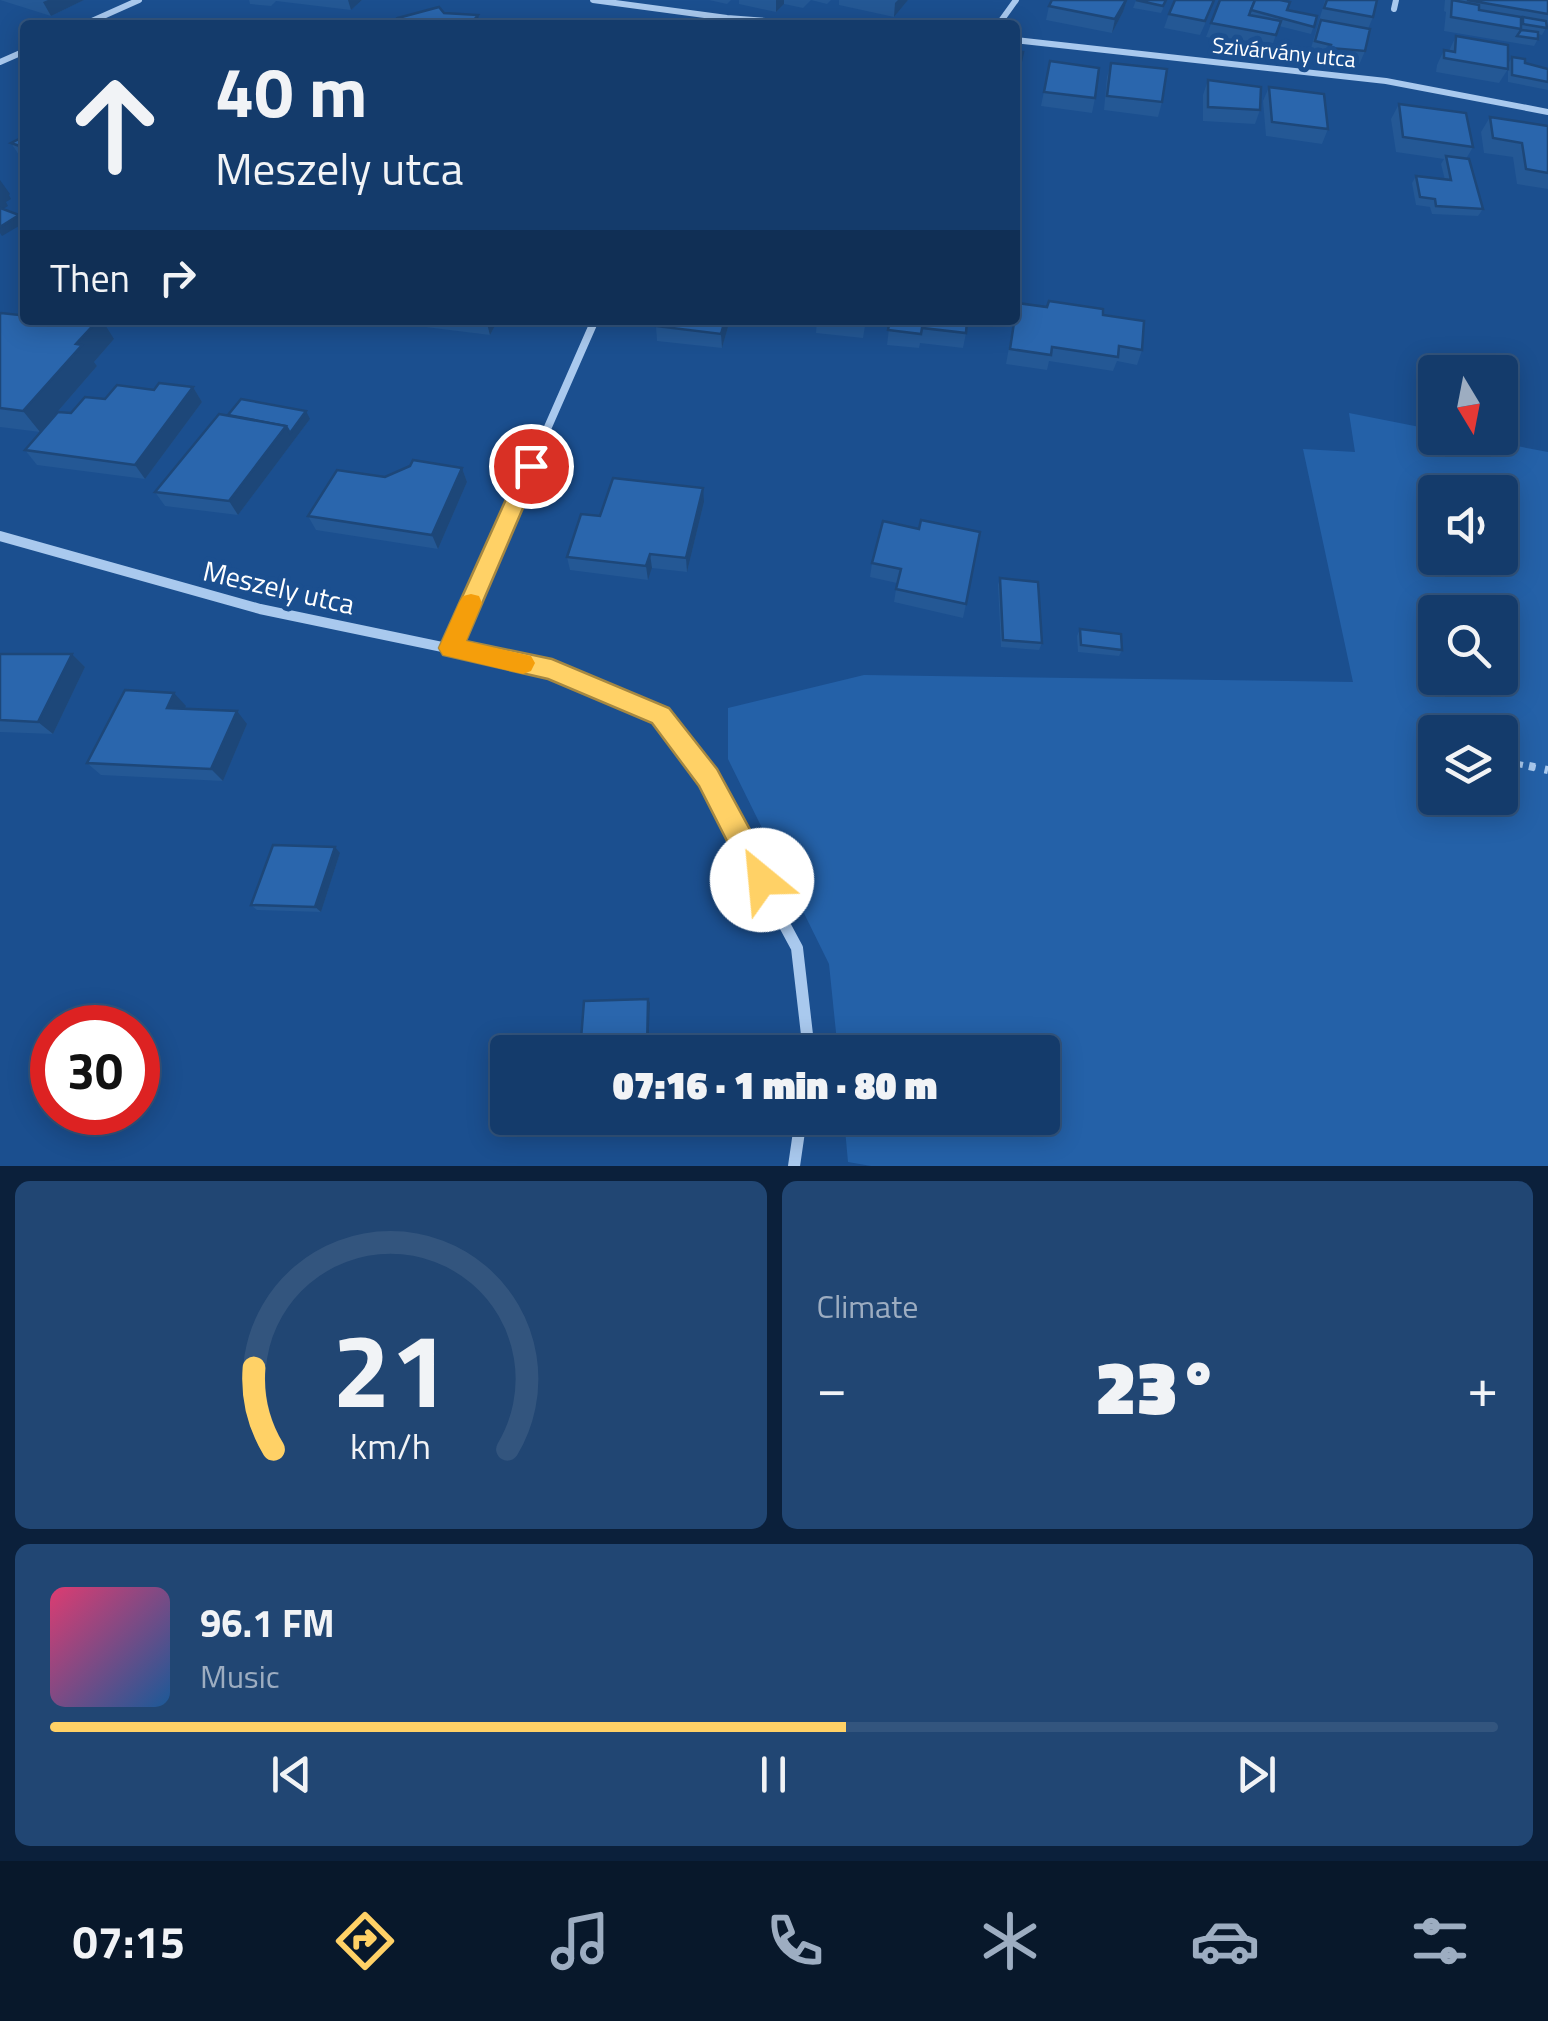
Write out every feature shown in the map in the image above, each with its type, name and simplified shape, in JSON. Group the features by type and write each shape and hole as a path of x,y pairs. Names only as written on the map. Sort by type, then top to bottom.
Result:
{"street":[{"path":"95,20 139,0"},
{"path":"593,0 714,20"},
{"path":"1394,9 1396,0"},
{"name":"Szivárvány utca","path":"1020,41 1386,82 1548,112"},
{"path":"451,648 593,325"},
{"name":"Meszely utca","path":"0,536 260,609 552,670 660,716 708,778 797,948 807,1035"},
{"path":"794,1166 799,1135"}],"path":[{"path":"1518,764 1548,770"}],"shaded area":[{"path":"1349,413 1418,427 1418,455 1518,455 1518,446 1548,452 1548,1166 871,1166 848,1162 846,1135 1060,1135 1060,1035 836,1035 829,964 728,759 728,708 864,675 1353,682 1303,449 1355,452"}],"building":[{"path":"1052,0 1126,0 1115,19 1049,6"},
{"path":"1136,0 1166,0 1163,6"},
{"path":"1175,0 1214,0 1205,21 1169,14"},
{"path":"1220,0 1255,0 1249,15 1281,21 1276,35 1211,23"},
{"path":"1255,0 1290,2 1287,10 1317,16 1314,27 1251,10"},
{"path":"1327,0 1377,0 1373,17 1324,8"},
{"path":"1452,0 1479,5 1479,10 1521,17 1521,29 1451,17"},
{"path":"1467,0 1548,0 1548,14"},
{"path":"439,7 444,13 478,15 474,20 398,18"},
{"path":"1523,17 1546,21 1547,28 1523,24"},
{"path":"1321,20 1370,29 1365,51 1330,48 1331,45 1315,41"},
{"path":"1521,30 1538,32 1538,39 1517,36"},
{"path":"1456,36 1508,45 1508,69 1444,58 1444,50 1455,52"},
{"path":"1512,57 1548,69 1548,82 1512,75"},
{"path":"1050,61 1099,68 1095,98 1044,92"},
{"path":"1111,63 1167,69 1162,102 1107,96"},
{"path":"1208,80 1261,87 1260,110 1208,107"},
{"path":"1269,87 1324,94 1328,129 1272,122"},
{"path":"1399,104 1466,113 1473,147 1403,137"},
{"path":"1490,117 1548,126 1548,173 1526,169 1522,143 1493,138"},
{"path":"1446,156 1469,159 1483,209 1436,206 1435,199 1420,197 1416,176 1451,180"},
{"path":"0,208 19,215 0,227"},
{"path":"1049,301 1103,309 1103,315 1144,321 1142,350 1119,346 1118,357 1052,347 1051,355 1010,349 1014,325 1020,325 1020,303 1047,307"},
{"path":"0,314 19,315 20,325 93,325 76,344 82,345 23,411 0,408"},
{"path":"656,325 724,325 721,334"},
{"path":"889,325 967,325 966,333 922,328 921,334 888,330"},
{"path":"159,383 193,387 135,465 25,450 58,412 71,413 85,397 105,399 117,385 154,390"},
{"path":"241,399 306,411 290,433 286,426 228,415"},
{"path":"219,414 286,426 229,501 155,492"},
{"path":"413,460 462,468 432,535 308,516 337,470 385,477 410,466"},
{"path":"613,478 703,488 686,558 650,554 646,566 567,557 581,514 600,516"},
{"path":"921,520 980,532 966,604 896,589 901,569 872,563 883,521 919,529"},
{"path":"1000,578 1038,582 1042,643 1003,640"},
{"path":"1080,629 1121,634 1122,650 1081,645"},
{"path":"0,654 72,654 38,722 0,720"},
{"path":"125,690 174,693 167,708 237,711 211,769 87,763"},
{"path":"273,845 335,847 315,907 251,905"},
{"path":"648,999 647,1035 581,1035 584,1001"}],"slow traffic":[{"path":"471,603 451,648 523,663"}],"route":[{"path":"531,466 451,648 552,670 660,716 708,778 762,880"}]}
